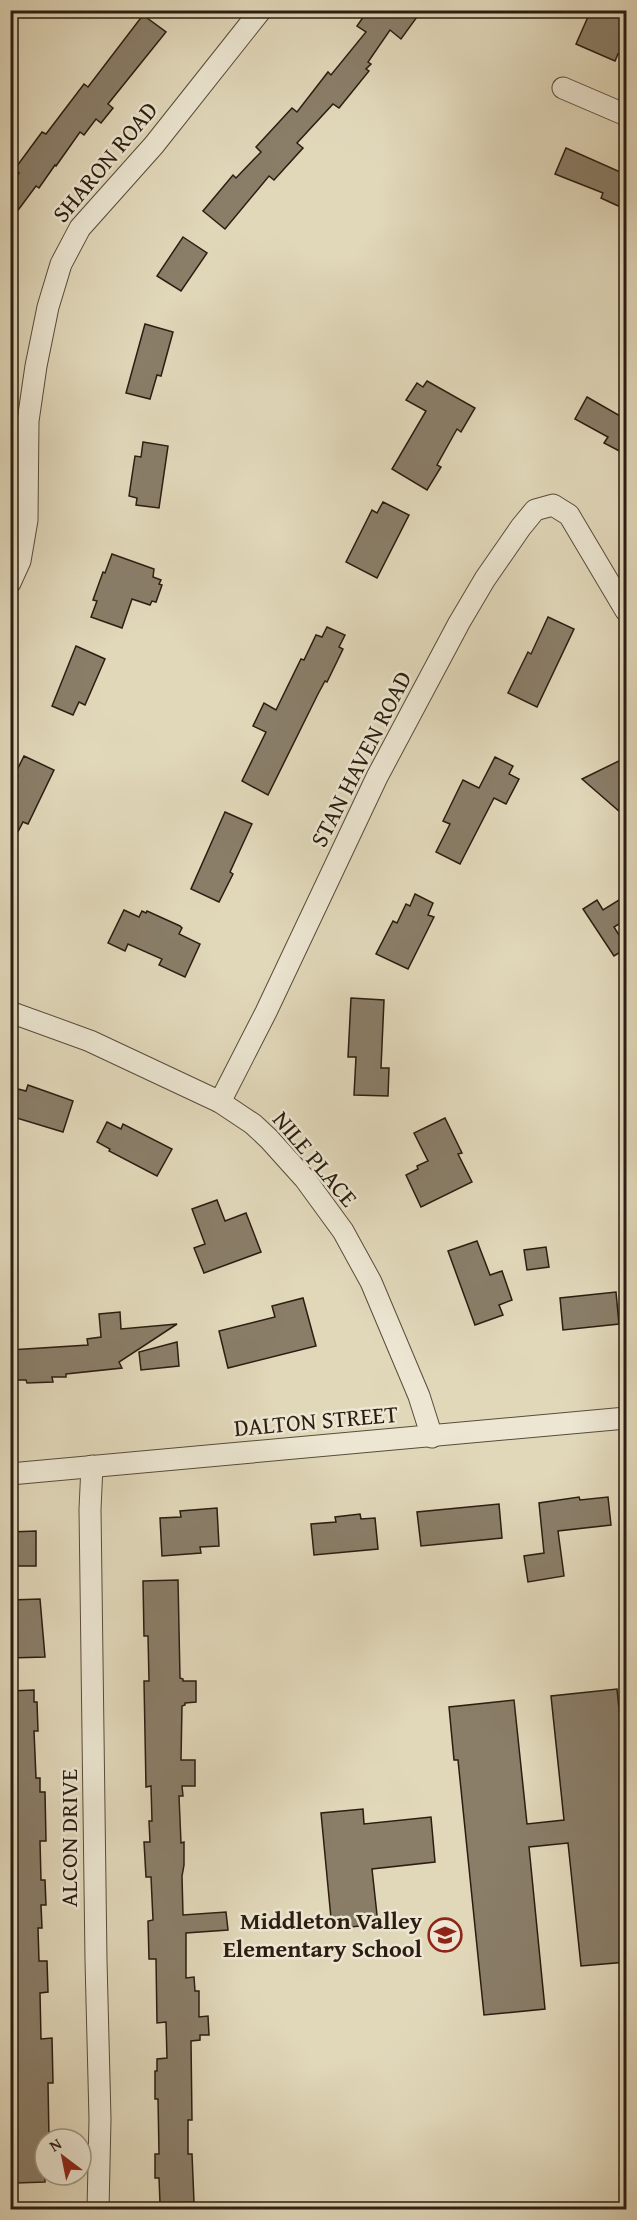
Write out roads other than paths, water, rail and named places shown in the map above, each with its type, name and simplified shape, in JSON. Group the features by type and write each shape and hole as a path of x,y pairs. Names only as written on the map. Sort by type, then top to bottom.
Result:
{"street":[{"name":"SHARON ROAD","path":"10,583 20,561 27,520 28,422 36,366 48,307 61,264 80,228 154,145 261,10"},
{"path":"563,88 627,115"},
{"name":"STAN HAVEN ROAD","path":"220,1102 266,1012 377,777 485,579 535,510 553,505 569,515 624,598"},
{"name":"NILE PLACE","path":"10,1012 90,1041 220,1102 253,1124 270,1139 305,1179 343,1232 371,1281 419,1396 432,1437"},
{"name":"DALTON STREET","path":"10,1474 627,1418"},
{"name":"ALCON DRIVE","path":"92,1466 90,1509 100,2119 98,2210"}],"place":[{"name":"Middleton Valley Elementary School","path":"445,1935"}]}
